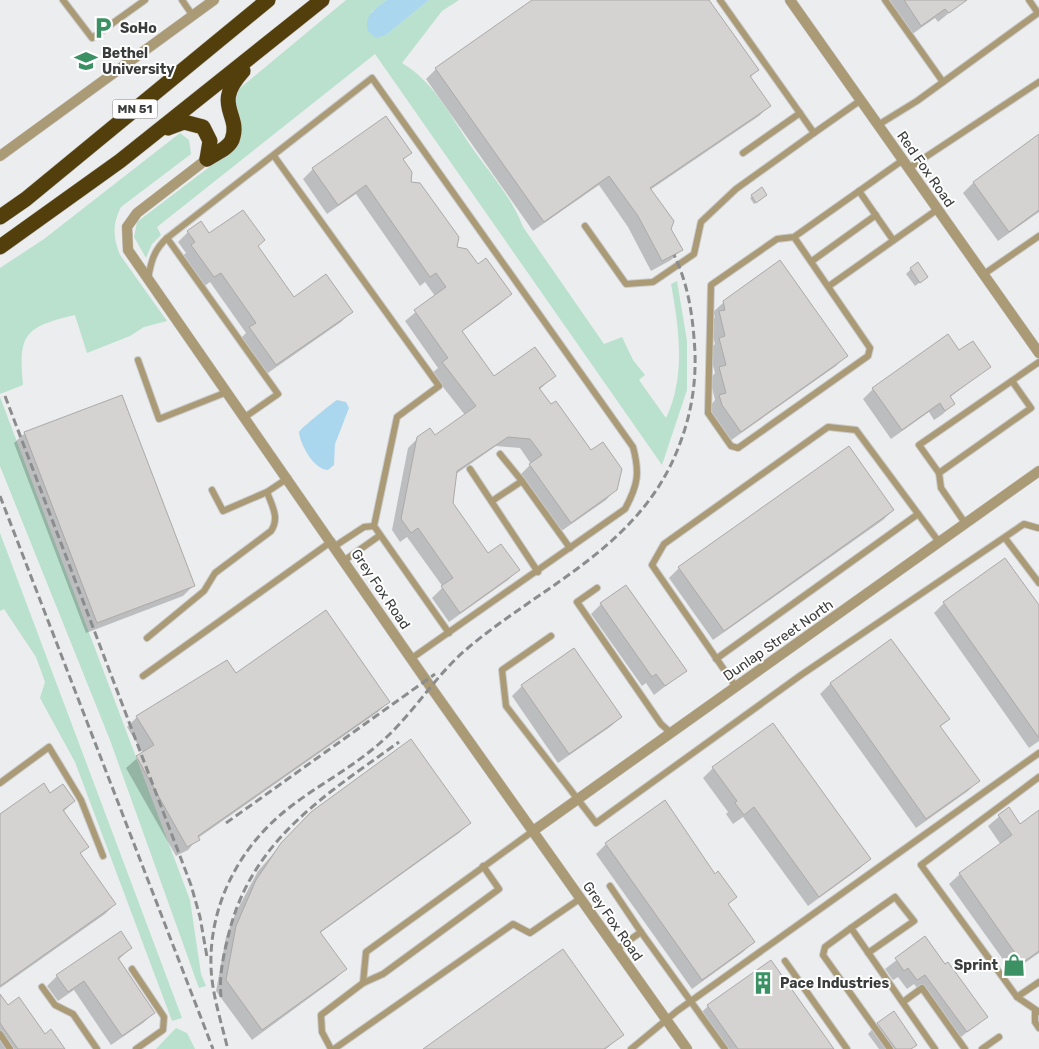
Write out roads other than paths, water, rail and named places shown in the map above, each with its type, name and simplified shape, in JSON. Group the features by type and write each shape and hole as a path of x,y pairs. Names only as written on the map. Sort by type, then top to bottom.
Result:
{"highway":[{"name":"MN 51","path":"0,217 26,199 268,0"},
{"name":"MN 51","path":"0,247 155,133 322,0"},
{"path":"207,159 227,146 232,140 232,121 228,100 229,91 233,82 268,43"},
{"path":"155,133 184,122 203,127 210,141 207,159"}],"street":[{"path":"0,156 214,0"},
{"name":"Red Fox Road","path":"790,0 1039,353"},
{"name":"Grey Fox Road","path":"207,159 137,213 127,227 128,250 687,1049"},
{"name":"Dunlap Street North","path":"533,831 1039,471"}],"lane":[{"path":"63,0 92,38 145,0"},
{"path":"182,0 193,16"},
{"path":"720,0 814,133"},
{"path":"886,0 942,82"},
{"path":"878,125 1038,13 1029,0"},
{"path":"148,279 152,258 157,247 167,238 372,78 633,447 638,467 636,490 625,509 538,572 412,658"},
{"path":"794,237 870,348 868,356 738,448 731,446 708,413 711,285 777,239 794,237 858,191 906,164 1039,82"},
{"path":"585,226 626,284 653,282 694,254 701,222 736,189 861,100"},
{"path":"743,153 800,114"},
{"path":"274,156 439,386 398,417 374,526 379,536 449,633"},
{"path":"858,191 893,240"},
{"path":"829,286 938,209"},
{"path":"812,261 876,215"},
{"path":"984,274 1039,236"},
{"path":"167,238 278,394 245,417"},
{"path":"138,360 160,419 227,392"},
{"path":"965,523 941,488 939,473 919,445 1039,362"},
{"path":"939,473 1031,408 1012,381"},
{"path":"736,687 652,565 664,544 828,427 856,430 939,542"},
{"path":"500,454 522,481 570,548"},
{"path":"470,469 538,572"},
{"path":"212,490 223,510 267,492 288,478"},
{"path":"492,501 522,481"},
{"path":"147,638 204,591 215,573 271,531 277,522 267,492"},
{"path":"716,659 918,514"},
{"path":"551,636 502,670 506,706 576,800 596,823 801,675 1024,524 1039,529"},
{"path":"143,676 333,544 364,527 374,526"},
{"path":"345,560 379,536"},
{"path":"1005,538 1039,583"},
{"path":"597,588 577,602 661,724 671,732"},
{"path":"0,783 49,747 81,800 103,856"},
{"path":"635,1048 691,1001 1039,753"},
{"path":"1038,780 921,865 1017,997 1037,1011 1035,1022 1039,1028"},
{"path":"363,983 366,952 533,831"},
{"path":"483,866 499,890 383,974 363,983 321,1015 322,1032 333,1049 513,924 530,933 580,898"},
{"path":"610,886 725,1049"},
{"path":"868,953 914,921 896,897 825,947 823,955 890,1049"},
{"path":"851,928 935,1049"},
{"path":"617,949 641,932"},
{"path":"785,961 847,1049"},
{"path":"132,969 164,1017 163,1030 136,1049"},
{"path":"1017,997 1039,982"},
{"path":"42,987 55,1005 73,1014 97,1049"},
{"path":"903,1002 922,988 965,1049"},
{"path":"0,1034 10,1049"},
{"path":"982,1049 999,1037"}],"water":[{"path":"387,0 429,0 386,35 376,38 368,31 367,21 372,13"},
{"path":"337,400 346,402 349,408 335,444 334,465 328,470 318,466 309,456 299,432"}],"railway":[{"path":"227,1046 213,987 211,967 212,943 216,919 223,897 232,875 244,855 275,819 360,759 392,732 445,670 469,647 589,560 616,537 641,511 662,481 683,434 690,411 695,376 694,339 689,302 683,278 674,255"},
{"path":"5,396 191,885 200,917 207,957"},
{"path":"0,496 213,1049"},
{"path":"226,823 435,674"},
{"path":"221,997 222,967 228,937 239,903 253,874 272,847 318,802 399,742"}],"place":[{"name":"SoHo","path":"103,28"},
{"name":"Bethel University","path":"86,61"},
{"name":"Sprint","path":"1014,965"},
{"name":"Pace Industries","path":"763,983"}]}
